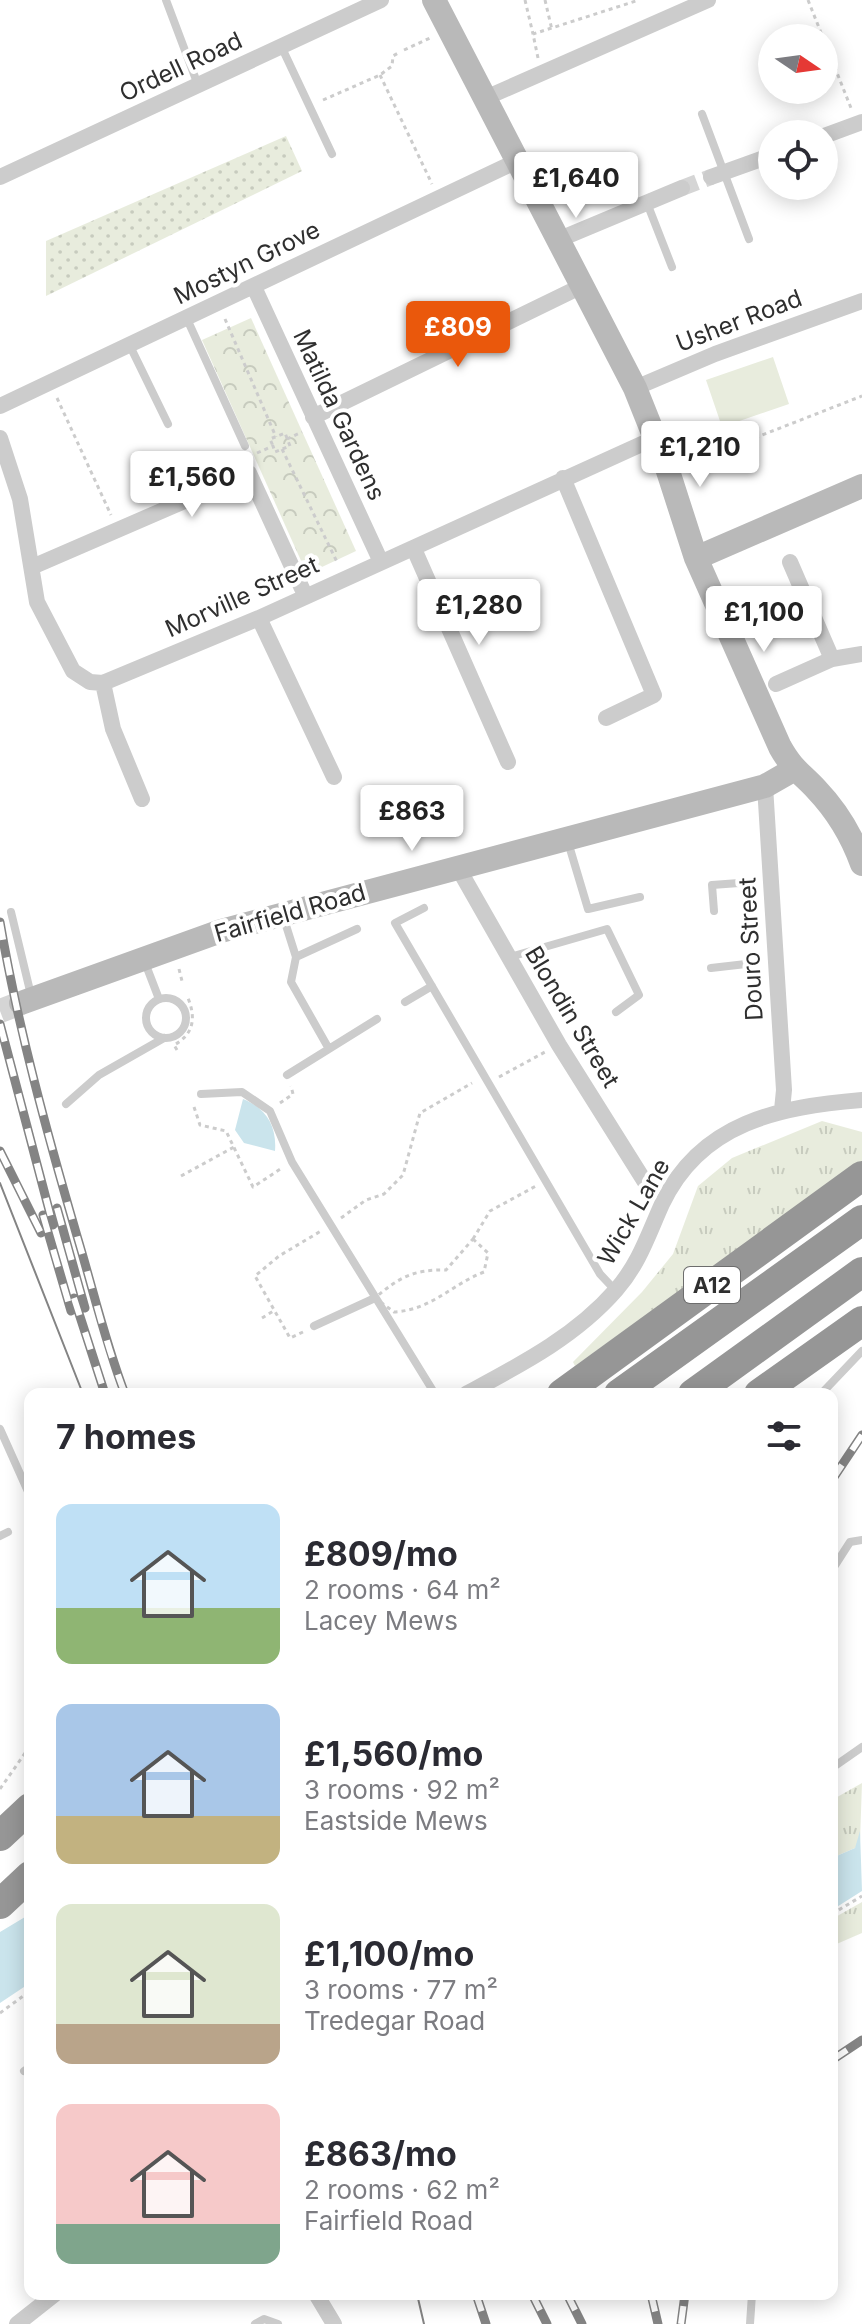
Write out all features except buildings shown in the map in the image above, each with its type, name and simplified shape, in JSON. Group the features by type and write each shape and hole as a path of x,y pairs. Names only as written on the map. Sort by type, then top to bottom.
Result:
{"highway":[{"name":"A12","path":"570,1388 862,1176"},
{"name":"A12","path":"627,1388 862,1220"},
{"path":"701,1388 862,1272"},
{"path":"767,1388 862,1321"},
{"path":"0,1826 24,1812"},
{"path":"0,1836 24,1814"},
{"path":"0,1892 24,1878"},
{"path":"0,1904 24,1881"}],"main road":[{"path":"434,0 515,162 560,239 635,388 696,558 793,770 815,787 837,814 851,836 862,864"},
{"path":"696,558 862,486"},
{"name":"Fairfield Road","path":"27,1001 283,914 765,786 793,770"}],"street":[{"name":"Ordell Road","path":"0,177 381,0"},
{"path":"483,99 708,0"},
{"path":"838,131 860,123"},
{"path":"717,175 758,160"},
{"name":"Mostyn Grove","path":"0,406 515,162"},
{"path":"560,239 682,188"},
{"path":"313,417 584,285"},
{"name":"Matilda Gardens","path":"254,287 381,562"},
{"name":"Usher Road","path":"635,388 715,354 862,301"},
{"path":"0,438 20,499 37,602 73,671 90,682 103,683 113,729 142,799"},
{"name":"Morville Street","path":"103,683 259,618 655,438"},
{"path":"32,567 249,473 305,595"},
{"path":"563,478 654,695 606,718"},
{"path":"414,549 508,762"},
{"path":"790,562 832,659"},
{"path":"259,618 334,777"},
{"path":"776,684 832,659 862,654"},
{"name":"Douro Street","path":"765,786 766,881 784,1090 782,1110"},
{"name":"Blondin Street","path":"457,866 559,1045 650,1190"},
{"name":"Wick Lane","path":"476,1388 564,1337 615,1290 639,1258 662,1205 684,1170 708,1142 782,1110 862,1100"},
{"path":"17,2324 47,2300"},
{"path":"320,2300 334,2324"}],"lane":[{"path":"166,0 198,85"},
{"path":"282,48 332,154"},
{"path":"702,114 717,175 749,239"},
{"path":"646,202 672,267"},
{"path":"187,319 245,446"},
{"path":"129,344 168,424"},
{"path":"568,837 588,909 640,897"},
{"path":"714,911 712,885 739,883"},
{"path":"424,908 395,923 600,1274 615,1290"},
{"path":"11,912 27,1001"},
{"path":"283,914 296,957 291,982 329,1049"},
{"path":"296,957 357,929"},
{"path":"509,957 607,929 639,995 616,1012"},
{"path":"144,959 159,999"},
{"path":"711,968 746,964"},
{"path":"405,1002 432,986"},
{"path":"66,1104 99,1075 183,1029 186,1015 177,1001 159,999 149,1007 146,1022 152,1033 165,1038"},
{"path":"287,1075 377,1019"},
{"path":"201,1094 242,1092 270,1111 292,1162 431,1388"},
{"path":"314,1326 375,1298"},
{"path":"827,1388 862,1351"},
{"path":"0,1429 24,1483"},
{"path":"838,1561 850,1542 862,1540"},
{"path":"838,1764 862,1747"},
{"path":"750,2324 752,2300"},
{"path":"255,2324 264,2319 278,2324"}],"path":[{"path":"525,0 541,72"},
{"path":"545,0 552,30"},
{"path":"533,34 639,0"},
{"path":"808,0 860,123"},
{"path":"309,106 380,75 392,66 393,56 437,34"},
{"path":"380,75 438,196"},
{"path":"218,305 276,437"},
{"path":"48,381 118,530"},
{"path":"681,466 862,396"},
{"path":"285,433 290,446 275,452 270,439 276,437 285,433"},
{"path":"250,456 273,446"},
{"path":"282,449 345,578"},
{"path":"174,1045 191,1031 193,1019 188,998"},
{"path":"299,1333 290,1338 255,1276 279,1256 366,1200 384,1194 403,1175 420,1113 559,1045"},
{"path":"270,1111 293,1094 287,1075"},
{"path":"201,1094 193,1110 200,1125 226,1131 253,1187 292,1162"},
{"path":"181,1176 234,1147"},
{"path":"473,1239 488,1253 484,1272 463,1280 453,1291 408,1311 394,1312 375,1298 399,1277 423,1269 446,1270 473,1239 490,1211 546,1180"},
{"path":"262,1318 275,1310"},
{"path":"0,1789 24,1755"},
{"path":"838,1910 862,1896"},
{"path":"0,2013 24,1995"}],"green space":[{"path":"286,136 302,171 46,296 46,241"},
{"path":"251,318 356,551 307,574 202,340"},
{"path":"773,357 789,404 722,427 706,380"},
{"path":"822,1121 862,1132 862,1161 575,1366 573,1362 642,1292 673,1254 698,1186 732,1158"},
{"path":"862,1783 860,1841 855,1848 838,1855 838,1797"},
{"path":"862,1902 862,1933 838,1943 838,1916"}],"water":[{"path":"243,1099 258,1107 268,1119 274,1134 275,1151 244,1143 235,1130"},
{"path":"860,1831 862,1891 838,1906 838,1855 855,1848"},
{"path":"24,1918 24,1987 0,2003 0,1932"}],"tunnel":[{"path":"682,188 711,177"},
{"path":"0,1011 21,1003"}],"tram line":[{"path":"0,1183 81,1388"},
{"path":"418,2300 424,2324"}],"railway":[{"path":"0,922 15,1001 44,1119 123,1388"},
{"path":"0,1024 53,1225"},
{"path":"0,1151 41,1233"},
{"path":"57,1208 85,1308"},
{"path":"43,1215 71,1311"},
{"path":"74,1298 103,1388"},
{"path":"838,1471 862,1435"},
{"path":"838,2056 862,2040"},
{"path":"478,2300 486,2324"},
{"path":"535,2300 547,2324"},
{"path":"570,2300 582,2324"},
{"path":"652,2300 658,2324"},
{"path":"681,2324 684,2300"}]}
